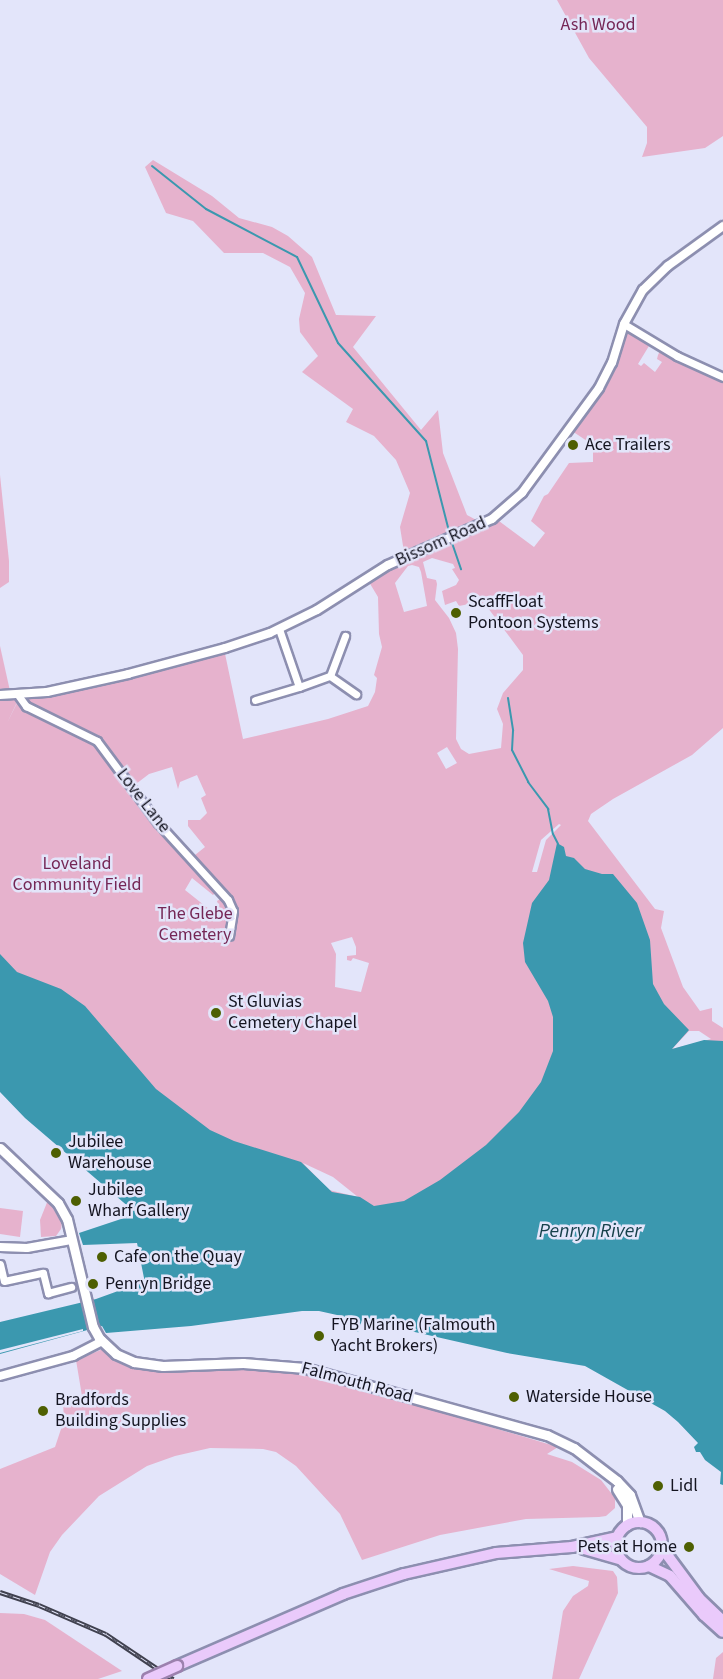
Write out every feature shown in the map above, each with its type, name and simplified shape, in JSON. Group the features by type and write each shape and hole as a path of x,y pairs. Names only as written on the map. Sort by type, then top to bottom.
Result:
{"highway":[{"path":"620,1559 616,1544 617,1537 627,1525 640,1522"},
{"name":"Falmouth Road","path":"640,1522 655,1529 662,1541 662,1548 699,1598 723,1621"},
{"path":"148,1679 344,1594 404,1574 496,1553 572,1547 617,1537"},
{"path":"572,1547 620,1559 634,1568 649,1566 655,1562 662,1548"},
{"path":"649,1566 670,1576 723,1632"}],"main road":[{"path":"0,1148 58,1203 67,1219 85,1294 99,1338"},
{"name":"Falmouth Road","path":"99,1338 116,1354 140,1364 280,1365 338,1375 556,1438 574,1448 603,1470 630,1495 640,1522"},
{"name":"Falmouth Road","path":"603,1470 627,1505 627,1525"}],"street":[{"name":"Bissom Road","path":"0,695 58,690 146,670 279,630 317,610 382,568 492,519 509,507 526,487 606,377 624,324 633,305 651,280 723,226"},
{"path":"624,324 672,354 723,377"},
{"path":"279,630 299,687"},
{"path":"255,700 330,676 345,636"},
{"path":"330,676 356,694"},
{"name":"Love Lane","path":"18,695 26,706 97,741 158,823 228,900 233,912 229,936"},
{"path":"0,1246 27,1248 72,1240"},
{"path":"0,1264 2,1281 43,1273 48,1293 71,1287"},
{"path":"0,1376 73,1356 99,1338"}],"green space":[{"name":"Ash Wood","path":"557,0 723,0 723,136 705,148 642,157 647,143 647,127 589,58"},
{"path":"153,160 212,196 239,218 272,227 288,236 312,257 336,315 376,316 353,347 421,430 438,410 443,453 467,515 480,522 404,552 400,527 410,493 396,460 374,436 346,422 353,409 302,372 318,356 300,332 299,319 305,293 290,267 263,253 224,253 193,221 166,213 145,167"},
{"path":"624,324 652,341 638,364 641,366 644,363 655,372 662,362 657,359 660,351 723,377 723,728 692,755 613,799 591,814 588,821 655,909 664,911 661,928 683,987 700,1011 712,1008 712,1021 723,1028 723,1311 609,1163 177,1245 0,1062 0,696 19,698 18,695 224,649 243,739 328,719 368,706 375,692 377,678 374,675 382,647 379,634 378,597 366,577 495,518 534,547 545,533 531,521 544,496 548,494 569,463 593,462 593,445 569,429 599,388","holes":["432,558 453,564 455,568 452,569 459,580 456,585 442,591 445,605 456,601 459,606 469,604 473,608 485,604 523,655 523,670 503,693 497,709 503,724 501,748 469,754 461,749 456,739 458,649 456,633 449,618 435,600 436,580 427,578 423,562","408,566 419,567 427,606 404,612 395,583","447,747 457,763 446,769 437,753","172,767 178,789 180,782 197,775 206,795 201,798 207,813 200,820 188,820 188,826 205,847 190,859 132,787 149,774","559,824 561,825 546,840 537,872 532,872 541,840","192,878 213,895 218,890 224,897 217,901 224,921 185,890","352,937 356,955 347,956 347,960 351,961 353,958 369,963 361,992 335,987 336,954 331,943","689,1031 699,1031 711,1039 672,1049","303,1163 333,1177 358,1197 329,1190"]},
{"path":"0,475 9,582 0,588"},
{"path":"0,646 10,691 0,690"},
{"path":"48,1200 62,1223 61,1229 56,1236 41,1237 40,1220"},
{"path":"0,1208 23,1211 20,1237 0,1234"},
{"path":"103,1349 121,1362 150,1369 263,1369 313,1374 558,1447 547,1454 572,1462 601,1480 615,1498 615,1508 606,1516 526,1519 440,1535 362,1560 340,1514 296,1466 276,1452 263,1449 210,1448 175,1456 147,1466 99,1496 62,1535 50,1552 35,1595 0,1574 0,1469 55,1447 64,1420 63,1402 82,1396 76,1360"},
{"path":"573,1566 613,1571 617,1577 618,1593 579,1679 552,1679 563,1611 573,1596 588,1586 589,1581 549,1569"},
{"path":"0,1613 24,1614 45,1620 122,1671 98,1679 0,1679"},
{"path":"723,1652 723,1679 713,1679 716,1658"}],"water":[{"name":"Penryn River","path":"557,843 564,847 566,856 574,858 585,869 602,874 613,874 637,903 650,940 653,984 664,1004 689,1030 672,1049 704,1040 723,1041 723,1485 720,1484 721,1472 705,1460 700,1452 696,1452 694,1447 698,1443 678,1422 665,1411 585,1366 507,1353 362,1320 358,1332 352,1331 355,1319 319,1311 106,1333 102,1326 0,1354 0,1322 96,1299 143,1282 144,1278 137,1243 83,1245 79,1233 130,1216 132,1214 130,1208 25,1118 0,1092 0,954 17,972 61,989 85,1006 156,1089 210,1130 234,1141 301,1162 332,1192 360,1197 374,1206 404,1201 440,1180 486,1145 519,1112 541,1082 553,1051 553,1017 548,1001 525,962 523,943 532,903 549,880"}],"pier":[{"path":"83,1329 83,1331 0,1353 0,1350"}],"waterway":[{"path":"152,166 206,209 297,257 338,343 426,441 450,535"},
{"path":"451,540 461,569"},
{"path":"508,698 513,731 512,750 528,782 548,809 553,834 558,844"}],"railway":[{"path":"0,1592 39,1605 106,1634 173,1679"}],"place":[{"name":"Ace Trailers","path":"573,445"},
{"name":"ScaffFloat Pontoon Systems","path":"456,613"},
{"name":"St Gluvias Cemetery Chapel","path":"216,1013"},
{"name":"Jubilee Warehouse","path":"56,1153"},
{"name":"Jubilee Wharf Gallery","path":"76,1201"},
{"name":"Cafe on the Quay","path":"102,1257"},
{"name":"Penryn Bridge","path":"93,1284"},
{"name":"FYB Marine (Falmouth Yacht Brokers)","path":"319,1336"},
{"name":"Waterside House","path":"514,1397"},
{"name":"Bradfords Building Supplies","path":"43,1411"},
{"name":"Lidl","path":"658,1486"},
{"name":"Pets at Home","path":"689,1547"}],"park label":[{"name":"Loveland Community Field","path":"77,875"},
{"name":"The Glebe Cemetery","path":"195,925"}]}
